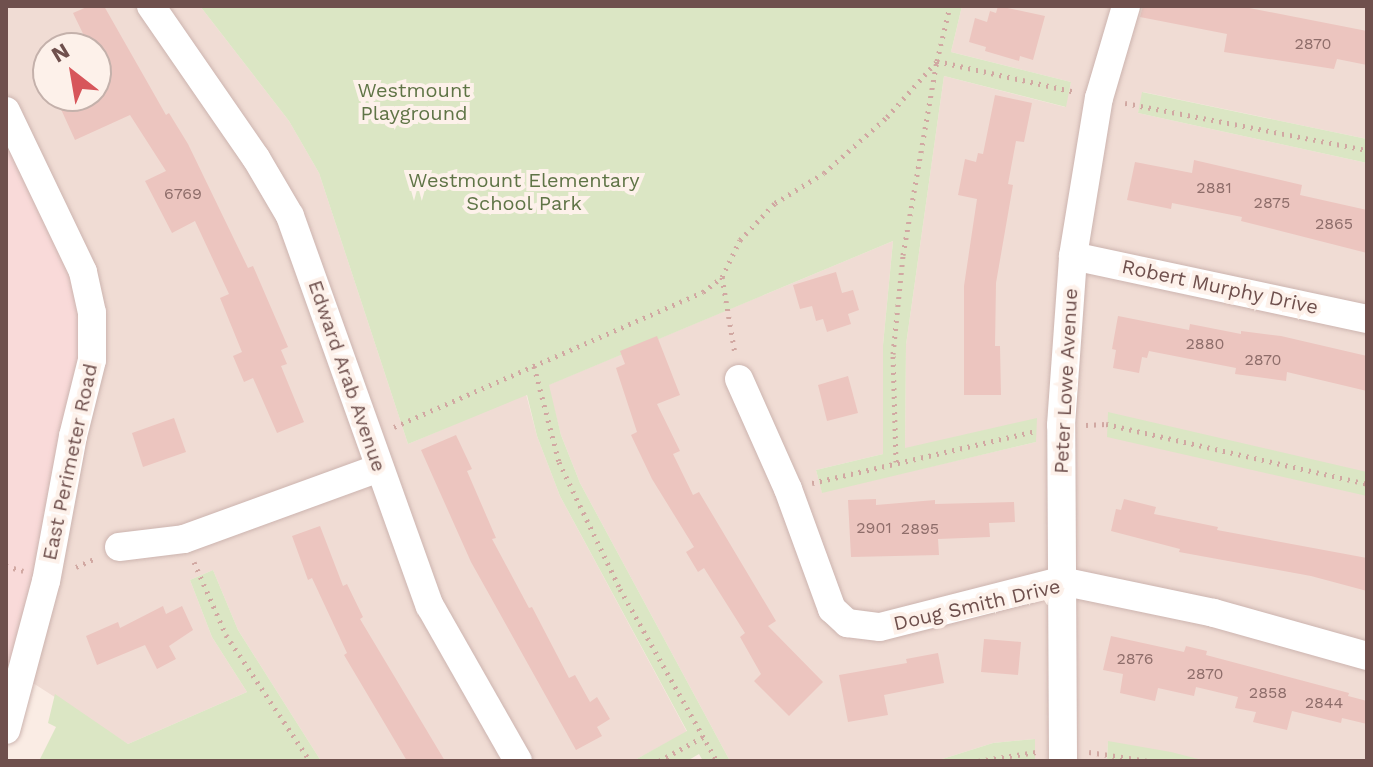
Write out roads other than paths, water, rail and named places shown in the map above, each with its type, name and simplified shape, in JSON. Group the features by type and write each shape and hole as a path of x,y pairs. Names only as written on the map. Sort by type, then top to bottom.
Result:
{"street":[{"name":"Edward Arab Avenue","path":"151,6 278,192 430,606 518,761"},
{"name":"Peter Lowe Avenue","path":"1063,754 1061,425 1073,256 1099,98 1126,6"},
{"name":"East Perimeter Road","path":"6,111 83,272 92,313 92,360 73,436 46,581 6,730"},
{"name":"Robert Murphy Drive","path":"1073,256 1367,319"},
{"name":"Doug Smith Drive","path":"739,379 788,489 832,609 847,623 880,627 1061,581 1214,613 1367,656"},
{"path":"119,547 184,539 379,468"}],"park label":[{"name":"Westmount Playground","path":"414,102"},
{"name":"Westmount Elementary School Park","path":"524,192"}]}
